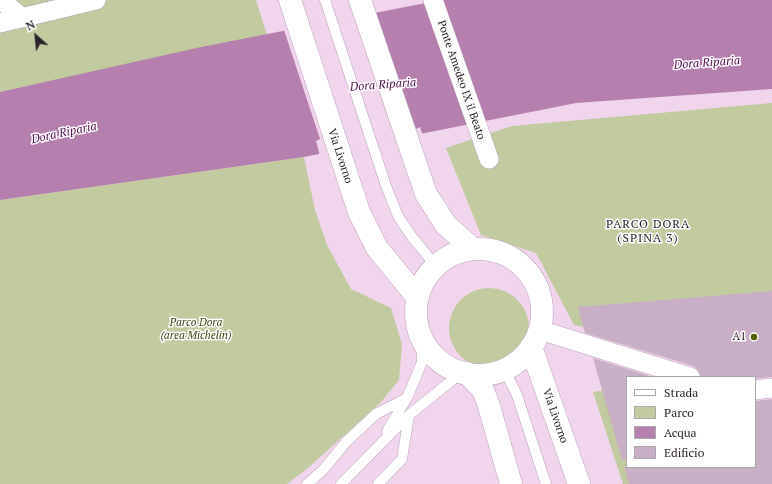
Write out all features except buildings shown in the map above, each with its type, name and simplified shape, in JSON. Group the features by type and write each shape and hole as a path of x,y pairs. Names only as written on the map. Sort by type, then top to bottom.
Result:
{"main road":[{"path":"360,0 422,184 435,210 446,225 472,249"},
{"name":"Via Livorno","path":"290,1 346,177 368,234 386,260 418,298"},
{"path":"472,249 496,251 512,258 525,268 535,281 541,297 542,314 536,339 522,358 504,369 490,374 464,373 447,367 427,347 421,336 416,315 418,298 422,284 436,266 448,257 460,251 472,249"},
{"name":"Via Livorno","path":"536,339 579,484"},
{"path":"464,373 483,390 490,406 511,484"}],"street":[{"path":"2,0 20,18"},
{"path":"0,23 96,0"},
{"name":"Ponte Amedeo IX il Beato","path":"433,0 489,159"},
{"path":"536,339 686,376"},
{"path":"756,390 772,388"}],"lane":[{"path":"325,0 380,169 398,216 412,237 436,266"},
{"path":"380,443 407,398 422,362 421,336"},
{"path":"504,369 517,395 546,484"},
{"path":"341,484 409,415 464,373"},
{"path":"307,484 323,470 346,442 376,414 407,398"},
{"path":"378,484 402,459 409,415"}],"green space":[{"path":"0,0 256,0 267,35 0,92"},
{"path":"772,103 772,292 729,360 574,325 536,253 481,235 446,148 512,126"},
{"name":"Parco Dora (area Michelin)","path":"304,157 315,210 327,245 351,289 391,308 402,344 399,380 381,402 308,468 287,484 0,484 0,200"},
{"path":"489,288 504,291 517,300 526,313 529,328 526,343 517,356 504,365 489,368 474,365 461,356 452,343 449,328 452,313 461,300 474,291"},
{"path":"626,387 626,468 745,484 623,484 593,392"}],"water":[{"name":"Dora Riparia","path":"441,0 772,0 772,89 576,103 304,157 0,200 0,92 201,47"}],"pier":[{"path":"375,11 416,129 420,127 423,136 320,156 316,141 320,139 284,30"}],"place":[{"name":"A1","path":"754,337"}],"district":[{"name":"PARCO DORA (SPINA 3)","path":"648,232"}]}
